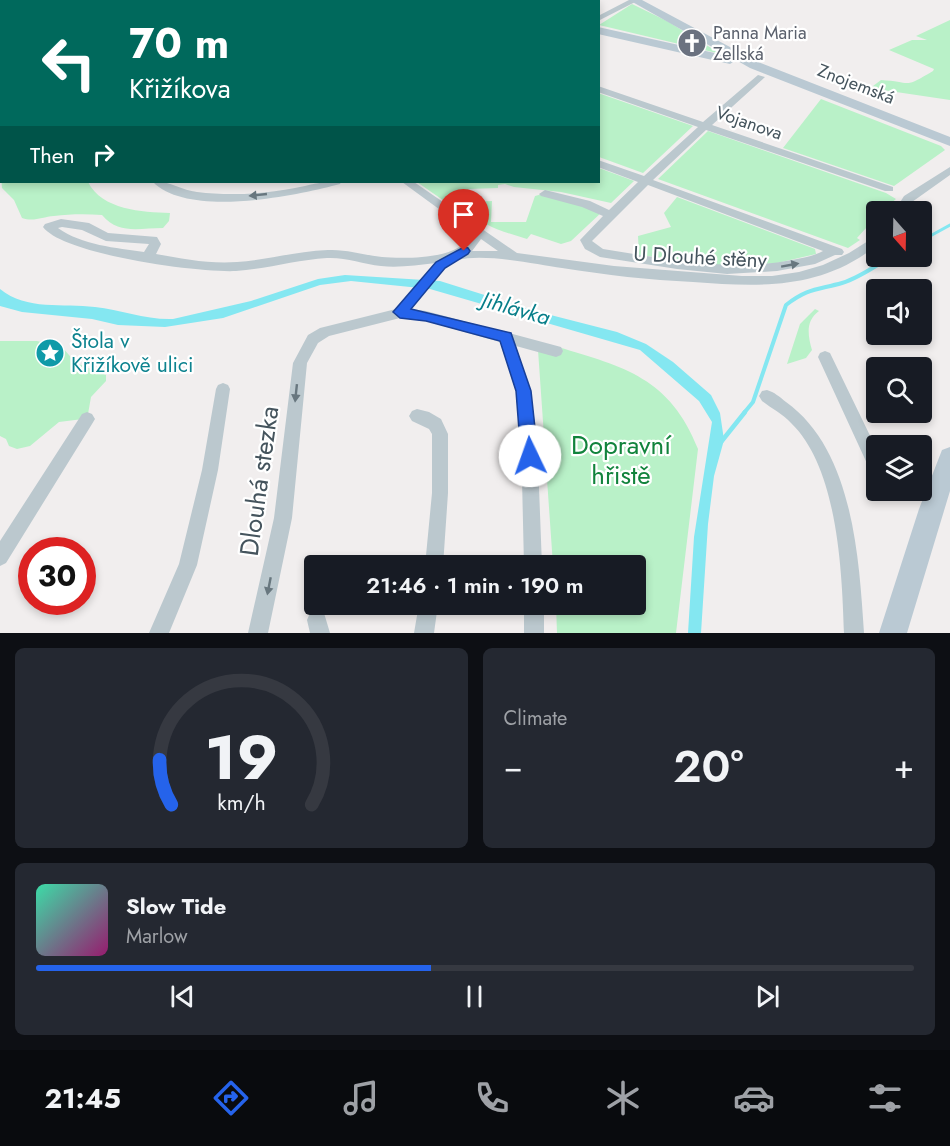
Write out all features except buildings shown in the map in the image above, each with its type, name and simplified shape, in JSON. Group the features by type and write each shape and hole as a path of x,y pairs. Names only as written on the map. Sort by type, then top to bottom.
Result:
{"main road":[{"name":"Znojemská","path":"635,0 758,71 950,142"},
{"path":"600,30 727,59 758,71"},
{"name":"Znojemská","path":"716,45 727,54 727,59"},
{"path":"894,628 931,509 950,458"}],"street":[{"path":"600,19 635,0"},
{"path":"545,194 586,204 611,215 705,126 758,71"},
{"name":"Vojanova","path":"600,90 889,189"},
{"path":"600,164 848,257"},
{"path":"907,201 950,170"},
{"path":"160,183 183,194 209,198 256,196 330,183"},
{"name":"U Dlouhé stěny","path":"408,183 513,257"},
{"name":"U Dlouhé stěny","path":"611,215 586,240 589,246 600,253 732,271 753,271 822,257 833,250"},
{"name":"U Dlouhé stěny","path":"148,257 155,244 153,240 106,237 85,226 62,223 49,227 56,233 84,244 148,257 222,267 265,264 327,254 387,262 426,261 453,257 513,257 666,277 755,282 804,275 848,257 866,246"},
{"path":"400,312 431,275 472,244 475,229"},
{"path":"400,312 426,316 556,351"},
{"name":"Dlouhá stezka","path":"258,633 283,518 300,363 313,339 324,332 400,312"},
{"path":"506,337 523,391 529,435 533,555"},
{"path":"825,357 866,444"},
{"path":"159,633 188,565 210,470 223,389"},
{"path":"767,396 797,418 818,445 841,509 851,571 854,633"},
{"path":"417,416 424,417 435,424 441,434 440,493 435,555"},
{"path":"0,557 87,419"},
{"path":"424,633 427,615"},
{"path":"534,615 534,633"}],"green space":[{"path":"632,4 667,21 721,54 600,25"},
{"path":"950,20 950,100 876,89 873,86 881,80 912,82 933,71 934,69 889,50 912,40 927,40 916,36"},
{"path":"600,94 693,126 643,173 600,157"},
{"path":"821,99 941,146 945,150 894,186 783,148"},
{"path":"708,131 886,193 896,199 894,201 866,201 866,228 857,238 860,240 848,248 658,179"},
{"path":"600,168 634,181 611,203 561,192 505,184 498,185 498,188 468,189 468,202 492,201 491,222 526,222 535,196 546,193 603,211 571,241 561,244 531,234 527,239 494,228 479,219 467,207 460,212 418,183 600,183"},
{"path":"2,183 89,183 103,199 113,204 147,212 170,213 169,221 163,228 130,229 115,225 102,215 84,214 26,219 22,218 14,200 2,188"},
{"path":"677,197 815,249 816,254 777,263 732,267 639,255 638,236 671,227 664,213"},
{"path":"815,309 819,311 811,319 809,329 812,350 806,358 787,364 800,324"},
{"path":"0,341 37,341 62,347 76,363 106,375 106,381 91,397 88,414 83,419 59,422 30,446 17,449 9,446 6,439 0,436"},
{"name":"Dopravní hřistě","path":"558,347 624,369 659,391 674,406 687,425 698,449 676,633 557,633 556,615 646,615 646,555 552,555 538,350"}],"water":[{"name":"Jihlávka","path":"345,275 440,281 535,311 617,332 646,344 673,362 711,395 720,413 724,440 714,476 708,524 701,633 688,633 694,537 712,422 699,401 640,350 430,289 351,281 320,285 223,318 165,327 118,325 92,319 22,312 0,306 0,289 22,301 33,303 95,307 153,318 173,319 251,301 318,279"}],"waterway":[{"path":"932,235 950,225"},
{"path":"744,413 753,402 786,305 807,292 842,283 874,267"},
{"path":"721,442 745,412"}],"place":[{"name":"Panna Maria Zellská","path":"692,43"},
{"name":"Štola v Křižíkově ulici","path":"50,353"}],"route":[{"path":"464,251 441,265 400,312 426,316 506,337 523,391 530,456"}]}
